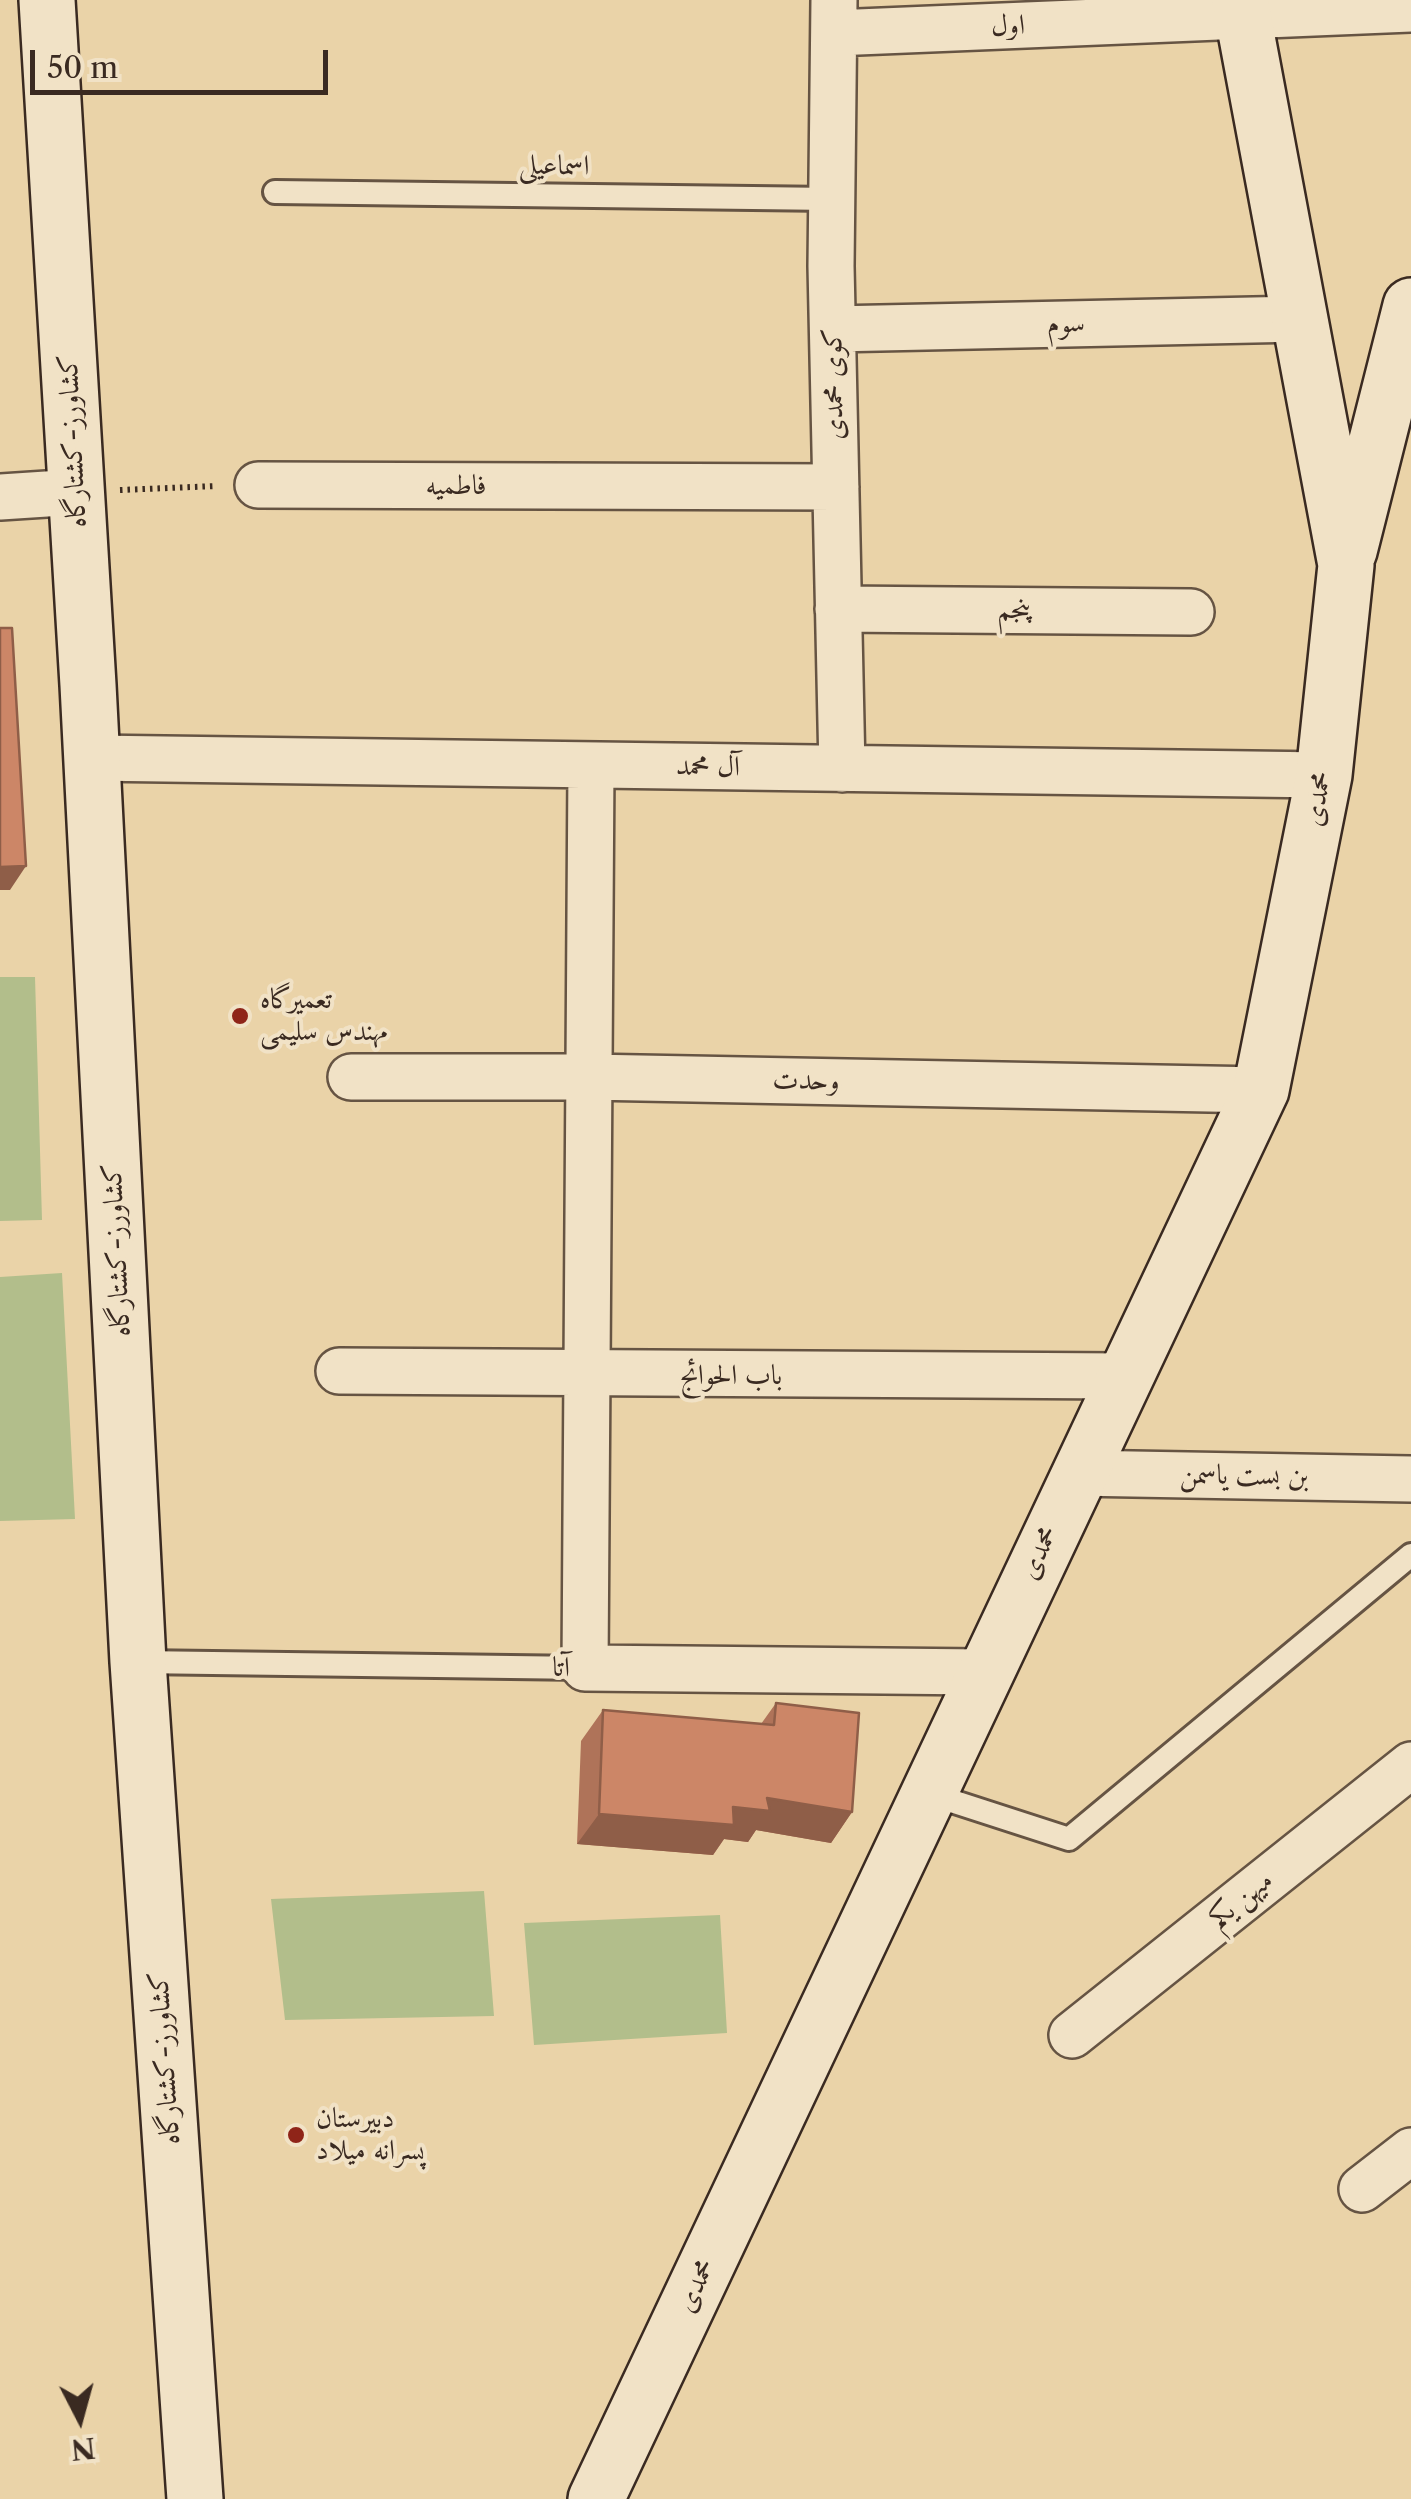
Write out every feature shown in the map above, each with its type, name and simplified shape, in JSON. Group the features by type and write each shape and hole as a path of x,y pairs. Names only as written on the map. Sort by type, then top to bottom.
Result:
{"street":[{"name":"کشاورز-کشتارگاه","path":"46,0 92,758 138,1662 195,2499"},
{"name":"محمدی","path":"1241,9 1346,566"},
{"name":"اول","path":"834,16 1411,9"},
{"name":"کوی محمدی","path":"834,16 833,329 842,769"},
{"name":"محمدی","path":"596,2499 1122,1376 1261,1090 1324,776 1346,566 1398,413 1411,306"},
{"name":"سوم","path":"833,329 1300,318"},
{"name":"فاطمیه","path":"258,485 836,487"},
{"path":"0,497 76,492"},
{"name":"پنجم","path":"838,609 1190,612"},
{"name":"آل محمد","path":"92,758 1324,776"},
{"path":"585,1668 591,765"},
{"name":"وحدت","path":"350,1078 589,1077 1261,1090"},
{"name":"باب الحوائج","path":"340,1372 1122,1376"},
{"name":"بن بست یاسمن","path":"1077,1473 1411,1479"},
{"name":"آتا","path":"585,1668 983,1672"},
{"name":"میهن یکم","path":"1072,2035 1411,1765"},
{"path":"1362,2189 1411,2151"}],"lane":[{"name":"اسماعیلی","path":"276,192 832,200"},
{"path":"926,1793 1069,1839 1411,1555"},
{"name":"آتا","path":"138,1662 585,1668"}],"path":[{"path":"76,492 258,485"}],"green space":[{"path":"0,977 35,977 42,1220 0,1221"},
{"path":"62,1273 75,1519 0,1521 0,1277"},
{"path":"484,1891 494,2016 285,2020 271,1899"},
{"path":"720,1915 727,2033 534,2045 524,1923"}],"building":[{"path":"0,628 12,628 26,866 0,867"},
{"path":"776,1703 859,1713 852,1812 767,1798 770,1811 733,1807 734,1825 599,1814 603,1710 774,1725"}],"place":[{"name":"تعمیرگاه مهندس سلیمی","path":"240,1016"},
{"name":"دبیرستان پسرانه میلاد","path":"296,2135"}]}
